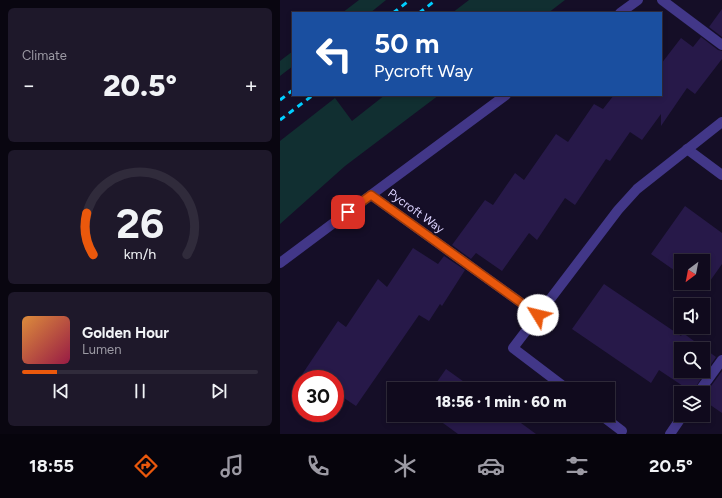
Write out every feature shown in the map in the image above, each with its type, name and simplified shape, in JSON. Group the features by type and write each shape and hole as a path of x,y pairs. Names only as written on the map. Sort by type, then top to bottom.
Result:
{"street":[{"path":"621,12 638,0"},
{"path":"662,0 722,45"},
{"path":"371,195 505,96"},
{"path":"558,382 513,348 618,210 637,189 722,122"},
{"path":"687,149 722,175"},
{"name":"Pycroft Way","path":"280,263 371,195 538,315"},
{"path":"703,386 722,360"},
{"path":"610,422 622,432"},
{"path":"670,434 678,422"}],"green space":[{"path":"359,0 386,0 371,12 343,12"},
{"path":"469,0 565,0 549,12 453,12"},
{"path":"292,52 292,67 280,76 280,61"},
{"path":"384,96 438,96 345,166 280,224 280,141 335,98 352,121"}],"building":[{"path":"722,9 722,37 709,27"},
{"path":"701,37 718,50 722,51 722,59 695,94 687,88 661,126 661,114 642,140 630,132 610,161 606,159 575,205 565,198 537,240 529,233 502,271 476,253 471,259 452,245 485,200 493,205 515,173 524,180 556,134 568,142 594,104 603,109 613,96 662,96 662,63 681,38 693,47"},
{"path":"685,206 722,233 722,264 710,281 710,254 674,254 674,270 651,254"},
{"path":"413,248 438,264 444,256 465,270 442,306 440,304 429,321 419,315 356,406 344,398 344,370 305,370 338,321 346,327 378,279 387,287"},
{"path":"604,284 674,331 674,334 681,336 684,334 695,342 674,342 674,378 702,378 696,386 683,386 659,370 651,383 572,329"},
{"path":"710,353 716,357 710,366"},
{"path":"446,369 464,382 437,382"},
{"path":"722,371 722,413 710,405 710,387"},
{"path":"442,422 520,422 536,434 458,434"}],"railway":[{"path":"394,12 410,0"},
{"path":"420,12 436,0"},
{"path":"280,100 292,91"},
{"path":"280,120 312,96"}],"route":[{"path":"348,212 371,195 538,315"}]}
